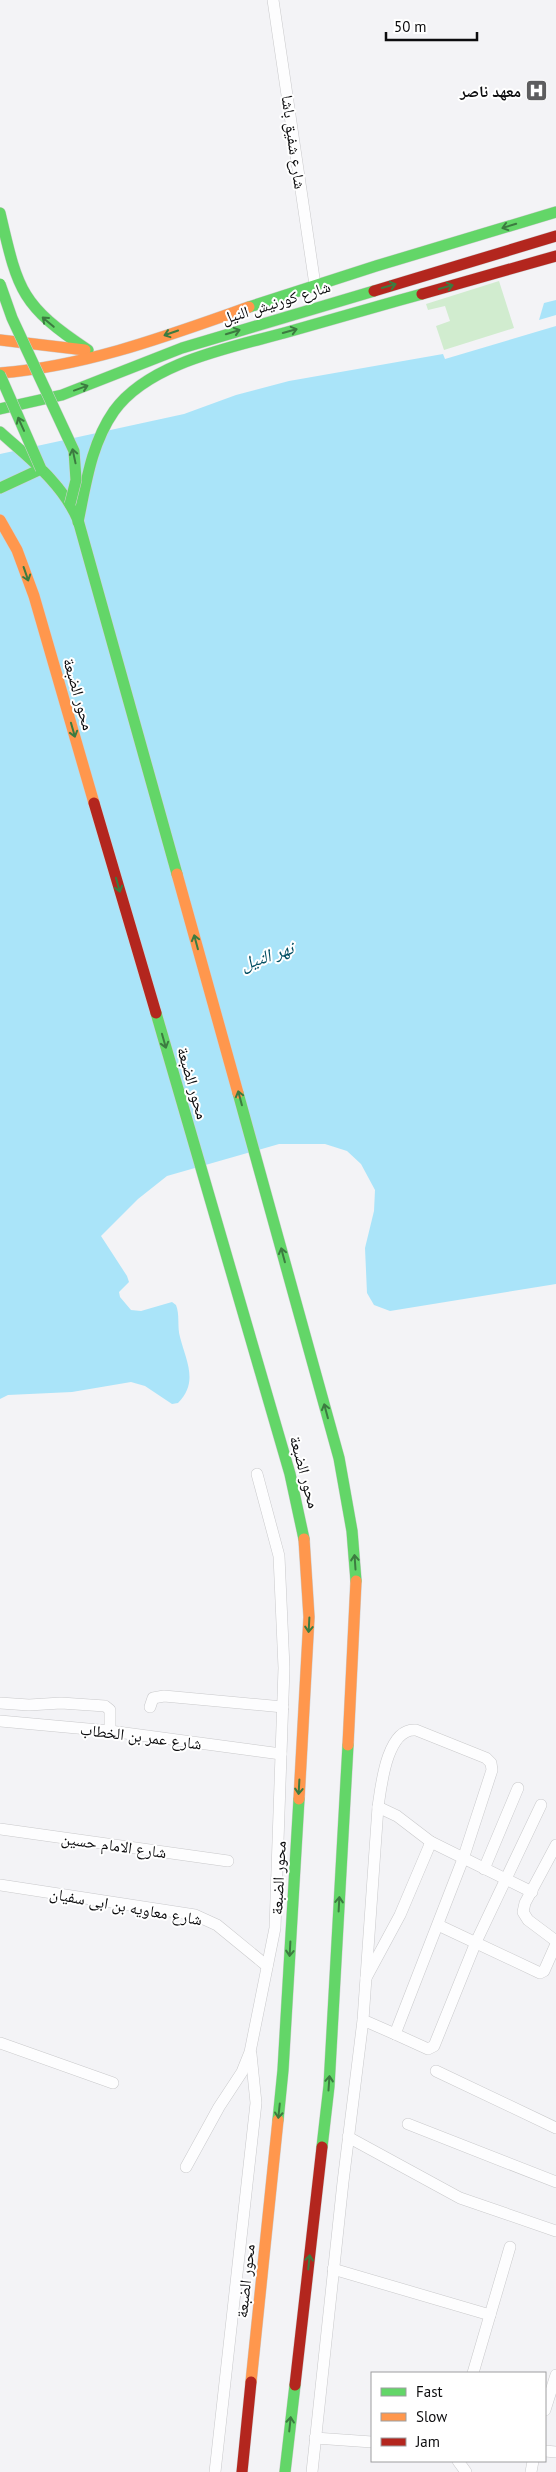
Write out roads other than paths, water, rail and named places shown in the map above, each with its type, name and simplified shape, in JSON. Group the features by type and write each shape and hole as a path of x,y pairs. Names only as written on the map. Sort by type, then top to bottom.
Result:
{"main road":[{"name":"شارع كورنيش النيل","path":"0,374 40,371 107,355 314,285 556,212"},
{"path":"0,213 11,263 24,294 35,310 50,324 88,350"},
{"name":"شارع كورنيش النيل","path":"3,410 62,395 210,339 556,236"},
{"path":"78,522 94,453 108,420 131,391 148,379 187,362 231,348 556,256"},
{"path":"0,284 20,335 74,451 76,480 70,504"},
{"path":"0,340 88,350 107,355"},
{"path":"9,360 37,358 62,366"},
{"path":"0,374 41,468"},
{"path":"0,432 41,468 70,504 78,522 95,576 339,1458 352,1531 356,1574 355,1617 329,2086 285,2472"},
{"path":"0,488 41,468"},
{"name":"محور الضبعة","path":"0,520 24,567 34,596 290,1474 303,1530 309,1617 283,2070 242,2472"}],"street":[{"name":"شارع شفيق باشا","path":"272,0 314,285"},
{"path":"186,2167 219,2107 239,2078 250,2052 275,1928 284,1668 279,1556 257,1474"},
{"path":"150,1707 153,1698 164,1696 283,1707"},
{"path":"0,1703 29,1705 67,1703 106,1706 110,1710 110,1732"},
{"name":"شارع عمر بن الخطاب","path":"0,1721 110,1732 281,1754"},
{"path":"312,2472 333,2269 363,2020 364,1982 378,1807 390,1754 396,1741 406,1731 416,1730 486,1758 491,1763 492,1770 463,1859 395,2034"},
{"path":"484,1869 518,1788"},
{"path":"363,2020 428,2049 433,2048 476,1942 541,1805"},
{"path":"378,1807 397,1816 431,1842 532,1892"},
{"name":"شارع الامام حسين","path":"0,1829 228,1861"},
{"path":"364,1982 400,1915 431,1842"},
{"path":"438,1925 542,1974 556,1943 525,1916 523,1907 556,1846"},
{"name":"شارع معاويه بن ابى سفيان","path":"0,1885 195,1915 217,1926 268,1966"},
{"path":"0,2043 113,2083"},
{"path":"215,2472 256,2103 250,2052"},
{"path":"436,2071 556,2128"},
{"path":"408,2124 556,2182"},
{"path":"348,2137 460,2198 556,2231"},
{"path":"473,2372 510,2247"},
{"path":"333,2269 490,2316"},
{"path":"546,2407 556,2375"},
{"path":"315,2438 371,2442"}],"water":[{"path":"556,300 556,315 539,320 544,303"},
{"name":"نهر النيل","path":"556,326 556,1284 390,1311 374,1305 367,1293 365,1248 374,1211 375,1190 361,1164 347,1151 325,1144 279,1144 167,1176 138,1199 101,1236 127,1276 129,1282 119,1292 120,1297 131,1310 141,1311 172,1302 176,1305 179,1333 189,1371 188,1387 178,1403 172,1404 145,1386 131,1382 72,1392 8,1395 0,1399 0,454 184,414 236,395 289,381 443,354 445,359"}],"place":[{"name":"معهد ناصر","path":"537,91"}]}
